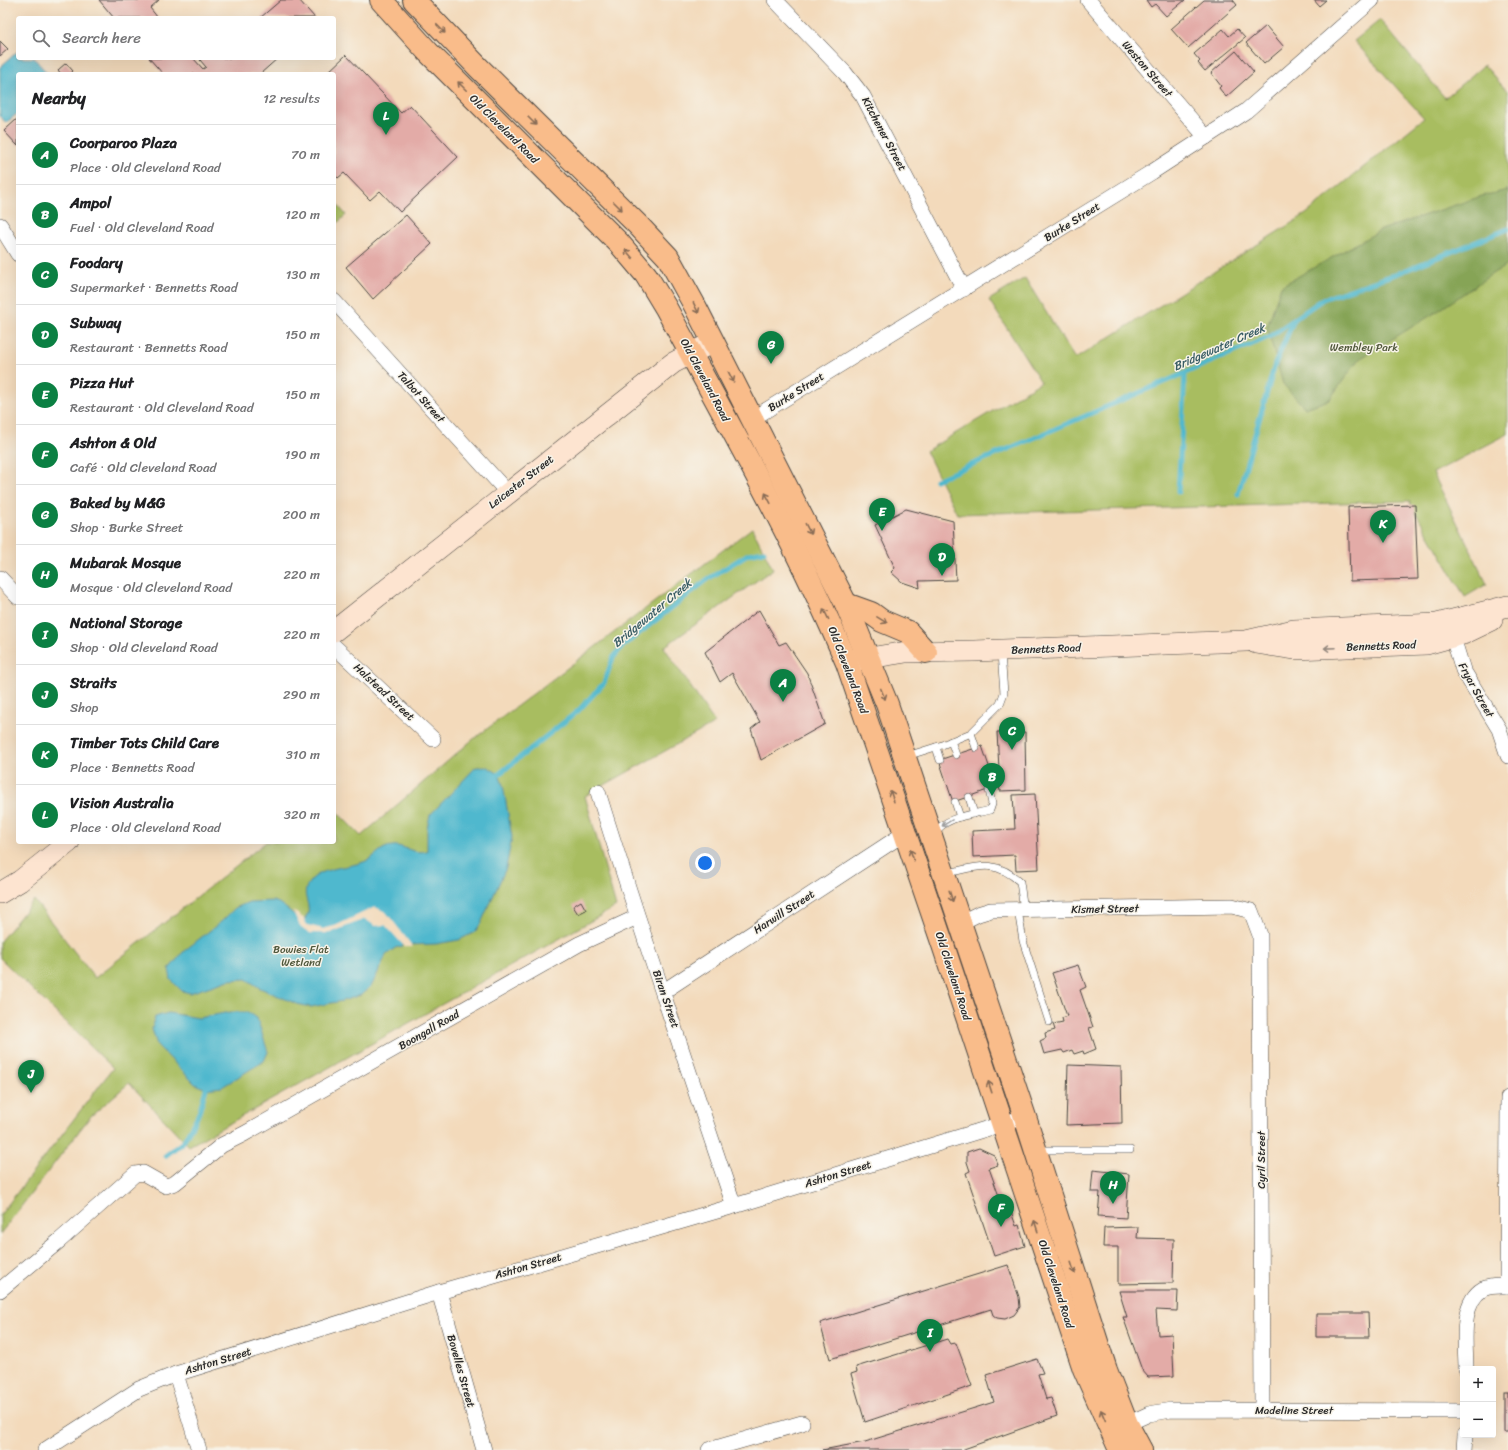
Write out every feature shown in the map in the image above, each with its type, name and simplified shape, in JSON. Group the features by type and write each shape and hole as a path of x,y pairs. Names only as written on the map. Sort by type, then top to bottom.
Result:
{"highway":[{"name":"Old Cleveland Road","path":"381,0 428,52 634,259 653,285 691,353 783,527 847,662 1084,1369 1120,1450"},
{"name":"Old Cleveland Road","path":"414,0 478,68 638,225 664,253 677,271 846,604 869,657 905,757 1036,1150 1106,1370 1127,1424 1141,1450"},
{"path":"846,604 871,613 882,621 908,632 926,652"}],"main road":[{"name":"Leicester Street","path":"336,629 673,363 713,342"},
{"name":"Bennetts Road","path":"847,662 869,657 906,652 1001,651 1246,641 1294,630 1420,625 1450,630 1508,606"},
{"path":"0,893 20,881 66,844"}],"street":[{"name":"Kitchener Street","path":"775,0 846,73 863,96 964,289"},
{"name":"Weston Street","path":"1088,0 1206,137"},
{"name":"Burke Street","path":"752,419 964,289 1246,111 1372,0"},
{"path":"0,225 16,251"},
{"name":"Talbot Street","path":"336,304 508,493"},
{"path":"0,578 16,595"},
{"name":"Fryar Street","path":"1450,630 1463,670 1498,729 1508,756"},
{"name":"Halstead Street","path":"336,648 433,739"},
{"name":"Biran Street","path":"598,792 637,917 664,991 734,1206"},
{"name":"Harwill Street","path":"664,991 905,833"},
{"name":"Kismet Street","path":"960,923 984,912 1021,910 1232,906 1251,911"},
{"name":"Cyril Street","path":"1251,911 1260,935 1262,1410"},
{"name":"Boongall Road","path":"0,1290 59,1241 134,1174 143,1173 166,1186 174,1183 222,1145 579,944 637,917"},
{"path":"1466,1366 1468,1316 1473,1299 1484,1289 1508,1286 1508,1098"},
{"name":"Ashton Street","path":"45,1450 139,1389 176,1374 439,1292 734,1206 1025,1117"},
{"name":"Bovelles Street","path":"439,1292 484,1450"},
{"path":"176,1374 199,1450"},
{"name":"Madeline Street","path":"1127,1424 1149,1414 1171,1410 1460,1411"},
{"path":"709,1450 802,1423"},
{"path":"1464,1450 1465,1438"}],"lane":[{"path":"905,757 971,733 1003,699 1004,682 1001,651"},
{"path":"971,733 976,748"},
{"path":"952,741 956,755"},
{"path":"936,747 940,760"},
{"path":"932,838 943,824 960,817 990,810 992,804 989,790"},
{"path":"969,797 974,814"},
{"path":"955,802 960,817"},
{"path":"944,874 985,865 1000,869 1012,875 1020,882 1023,941 1049,1022"},
{"path":"1036,1150 1130,1150"}],"green space":[{"name":"Wembley Park","path":"1380,20 1445,98 1484,65 1508,92 1508,434 1433,473 1487,584 1465,597 1409,501 957,514 926,451 1041,382 989,300 1025,278 1075,359 1306,214 1424,118 1354,41"},
{"path":"1508,190 1508,265 1495,272 1438,311 1358,360 1329,400 1305,408 1283,384 1267,327 1281,286 1381,230 1482,196"},
{"path":"336,203 346,215 336,224"},
{"name":"Bowies Flat Wetland","path":"752,528 773,569 664,647 715,723 585,796 616,907 189,1146 129,1083 90,1117 0,1234 0,1215 113,1068 0,958 0,941 34,900 95,978 263,844 336,844 336,811 361,836 471,741"}],"water":[{"path":"16,53 16,60 36,60 46,72 16,72 16,115 6,123 0,116 0,67"},
{"path":"476,767 488,767 499,774 503,785 512,837 506,868 481,923 475,932 459,940 436,944 406,945 395,948 386,955 372,985 361,995 342,1001 311,1007 297,1004 260,988 246,979 229,980 190,993 182,991 171,980 169,969 184,951 222,921 235,908 249,902 273,901 279,903 303,921 308,913 305,893 307,886 318,874 335,868 361,863 388,847 400,846 417,852 427,851 427,828 430,815"},
{"path":"230,1012 248,1012 257,1018 268,1052 264,1061 222,1087 206,1089 195,1084 157,1045 152,1029 155,1017 168,1013 199,1018"}],"pier":[{"path":"375,907 386,912 413,947 405,947 385,925 375,926 365,919 330,933 310,933 301,928 292,910 303,917 307,925 323,929 335,926"}],"building":[{"path":"99,0 159,0 150,8 156,16 112,16"},
{"path":"281,0 299,0 313,16 262,16"},
{"path":"1146,0 1185,0 1166,16 1155,4 1151,7"},
{"path":"1204,0 1233,0 1237,5 1188,48 1171,29"},
{"path":"1314,0 1326,0 1319,6"},
{"path":"1266,26 1284,47 1264,64 1246,43"},
{"path":"1223,29 1229,36 1237,29 1245,38 1205,71 1198,63 1200,61 1194,54"},
{"path":"0,41 8,49 0,56"},
{"path":"1236,51 1254,72 1226,97 1219,88 1221,86 1211,73"},
{"path":"346,55 401,113 410,105 458,157 400,212 380,191 370,200 344,173 338,178 336,176 336,72 328,72"},
{"path":"151,60 195,60 203,69 206,67 200,60 276,60 262,72 161,72"},
{"path":"66,63 73,71 60,72 58,70"},
{"path":"16,120 16,144 4,131"},
{"path":"406,215 432,244 373,299 346,267"},
{"path":"1415,505 1418,579 1350,581 1348,507"},
{"path":"906,509 953,521 956,580 919,581 920,588 902,582 891,572 895,568 875,525"},
{"path":"759,610 779,645 786,642 807,673 825,724 761,760 751,729 760,722 732,673 720,682 705,652"},
{"path":"997,732 1025,732 1026,790 1000,791 999,786 953,802 939,760 982,746 990,769 999,769"},
{"path":"1035,794 1039,869 1016,870 1015,855 973,857 972,831 1015,829 1013,795"},
{"path":"581,901 586,910 578,914 573,906"},
{"path":"1078,965 1086,987 1080,990 1093,1027 1089,1028 1096,1049 1084,1054 1083,1051 1074,1054 1072,1050 1064,1053 1062,1050 1044,1054 1040,1041 1046,1038 1045,1033 1055,1030 1053,1024 1063,1022 1062,1018 1067,1016 1052,973"},
{"path":"1068,1065 1121,1067 1122,1123 1066,1125"},
{"path":"979,1148 994,1155 998,1165 989,1168 1002,1205 1008,1203 1016,1226 1019,1225 1025,1246 994,1256 966,1173 970,1171 967,1162 967,1152"},
{"path":"1093,1170 1129,1174 1126,1218 1098,1216 1100,1192 1091,1192"},
{"path":"1138,1227 1137,1238 1174,1239 1173,1283 1118,1284 1118,1247 1103,1247 1104,1228"},
{"path":"1008,1265 1019,1297 1020,1307 1014,1315 1005,1319 997,1318 993,1315 991,1309 830,1359 820,1323"},
{"path":"1119,1291 1178,1291 1177,1311 1156,1310 1158,1335 1172,1334 1174,1376 1148,1377 1142,1370 1123,1317 1127,1317"},
{"path":"1316,1313 1368,1313 1369,1337 1316,1337"},
{"path":"947,1339 950,1344 956,1343 972,1386 865,1422 851,1374 857,1372 856,1367"},
{"path":"1037,1359 1043,1373 1038,1374 1046,1399 1051,1398 1057,1416 961,1450 822,1450 865,1442 994,1402 986,1375"},
{"path":"1504,1392 1508,1392 1508,1432 1504,1432"}],"waterway":[{"name":"Bridgewater Creek","path":"936,480 1269,337 1323,299 1396,274 1508,229"},
{"path":"1238,494 1275,364 1293,322"},
{"path":"1178,492 1185,374"},
{"name":"Bridgewater Creek","path":"499,774 578,711 604,683 613,658 623,646 708,579 748,554 764,551"},
{"path":"165,1156 183,1142 198,1115 206,1089"}],"place":[{"name":"Vision Australia","path":"386,135"},
{"name":"Baked by M&G","path":"771,364"},
{"name":"Pizza Hut","path":"882,531"},
{"name":"Timber Tots Child Care","path":"1383,543"},
{"name":"Subway","path":"942,576"},
{"name":"Coorparoo Plaza","path":"783,702"},
{"name":"Foodary","path":"1012,750"},
{"name":"Ampol","path":"992,796"},
{"name":"Straits","path":"31,1093"},
{"name":"Mubarak Mosque","path":"1113,1204"},
{"name":"Ashton & Old","path":"1001,1227"},
{"name":"National Storage","path":"930,1352"}]}
